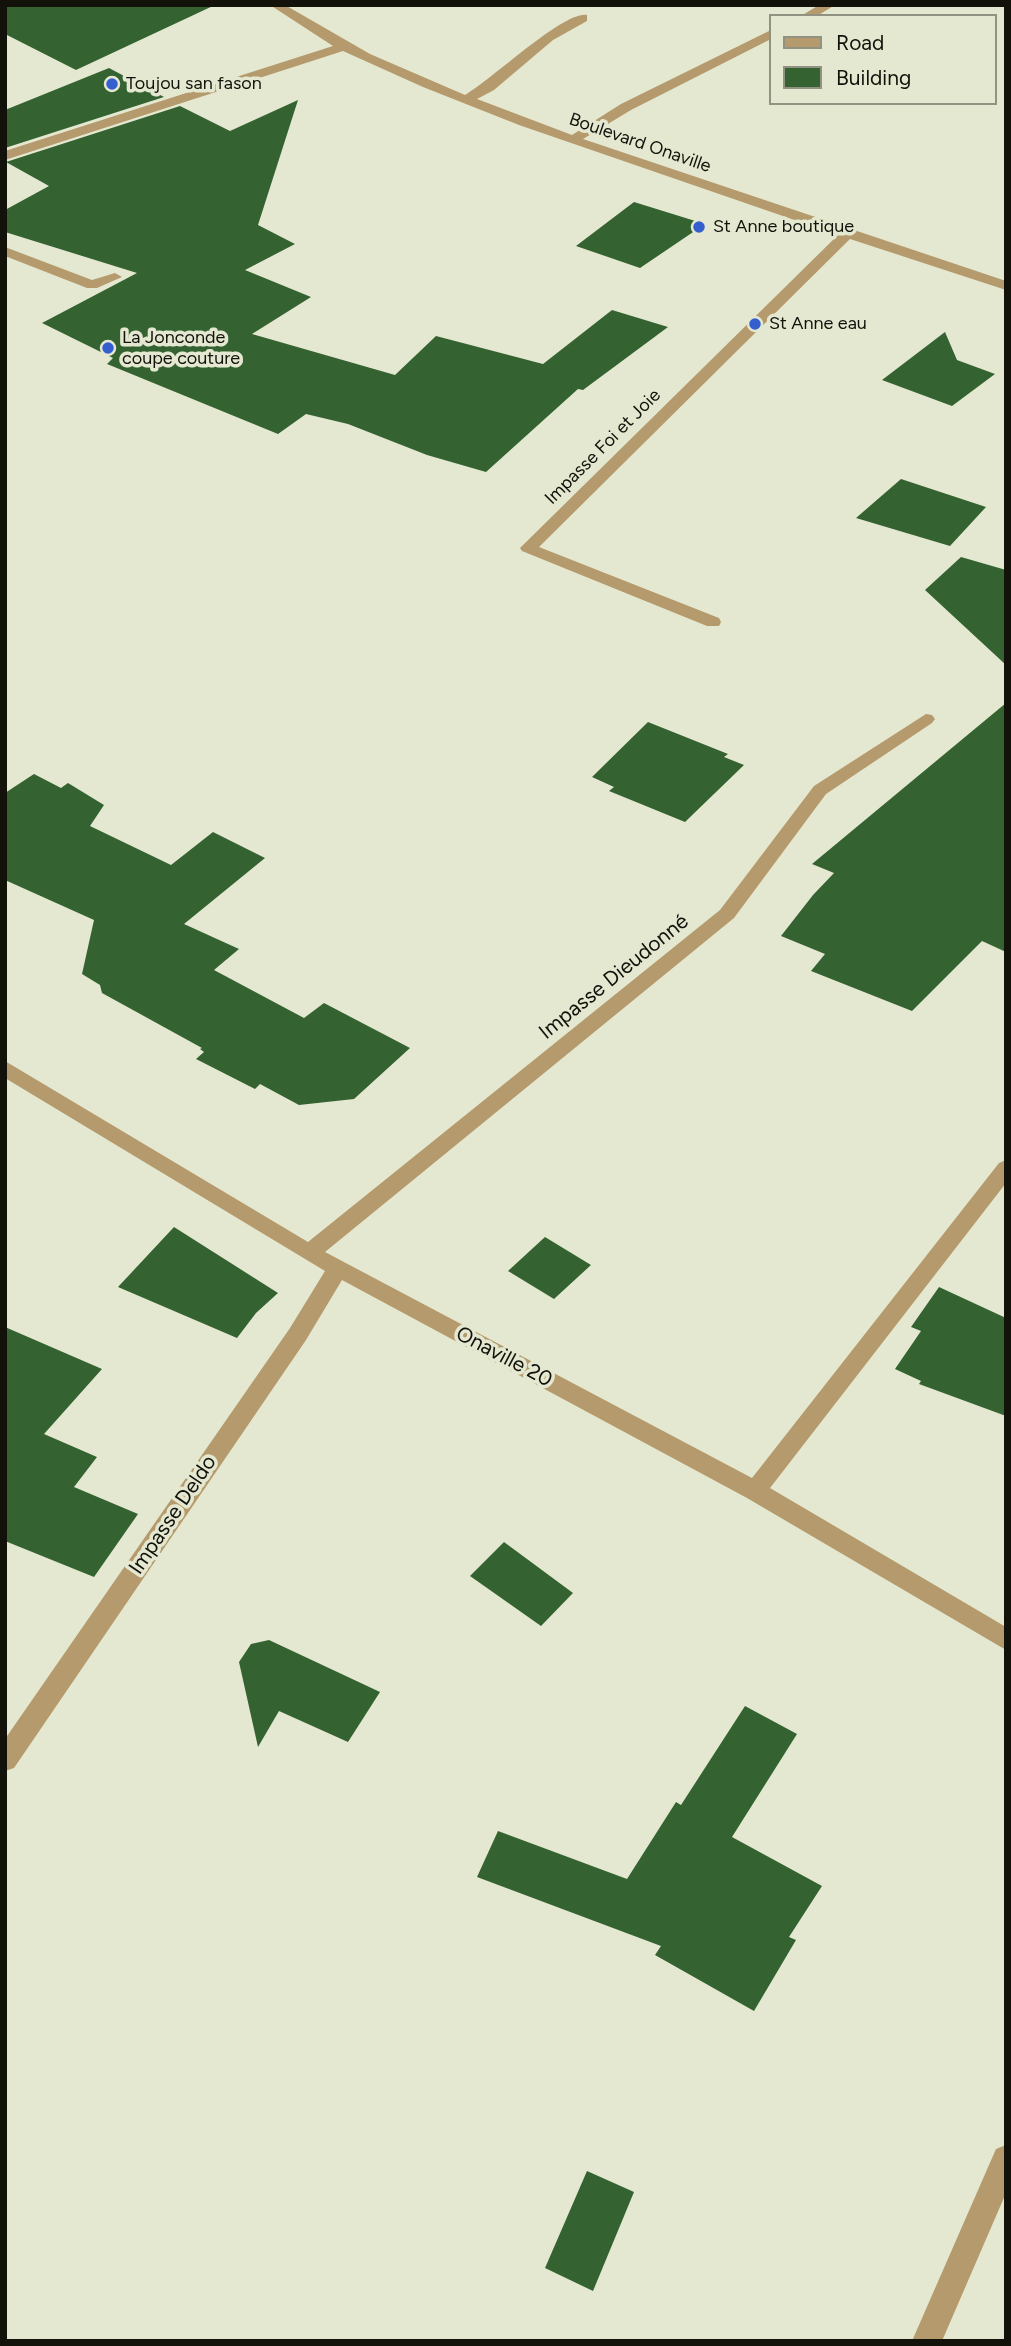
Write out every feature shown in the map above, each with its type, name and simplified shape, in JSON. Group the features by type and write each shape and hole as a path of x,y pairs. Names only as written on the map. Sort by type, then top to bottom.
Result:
{"street":[{"name":"Boulevard Onaville","path":"276,5 342,47 466,100 573,140 1006,286"},
{"path":"811,14 829,5"},
{"path":"466,100 489,87 549,37 583,18"},
{"path":"573,140 648,96 769,35"},
{"path":"5,156 342,47"},
{"name":"Impasse Foi et Joie","path":"713,622 528,548 848,233"},
{"path":"5,251 92,285 115,278"},
{"name":"Impasse Dieudonné","path":"309,1252 727,914 820,790 926,719"},
{"name":"Onaville 20","path":"5,1068 309,1252 755,1491 1006,1640"},
{"path":"755,1491 1006,1168"},
{"name":"Impasse Deldo","path":"5,1760 298,1334 338,1268"},
{"path":"927,2341 1006,2159"}],"building":[{"path":"5,5 215,5 76,70 5,34"},
{"path":"109,68 164,97 5,148 5,110"},
{"path":"298,100 258,225 295,244 245,270 311,297 252,334 395,375 436,336 543,364 612,310 668,327 583,390 578,389 486,472 427,455 348,424 306,414 278,434 107,364 113,358 42,323 137,273 5,232 5,210 49,186 6,162 180,106 230,131"},
{"path":"634,202 705,224 640,268 576,246"},
{"path":"945,332 957,360 995,374 952,406 882,380"},
{"path":"901,479 986,507 950,546 856,518"},
{"path":"961,557 1006,570 1006,665 925,590"},
{"path":"1006,703 1006,952 982,941 912,1011 811,971 825,954 781,936 834,873 812,864"},
{"path":"648,722 728,754 724,757 744,765 685,822 609,791 614,787 592,777"},
{"path":"34,774 61,788 68,783 104,805 90,826 171,865 213,832 265,858 184,924 239,949 214,970 304,1018 324,1003 410,1048 354,1099 299,1105 260,1084 255,1089 196,1059 204,1052 200,1049 202,1048 102,993 100,985 82,974 94,920 5,880 5,793"},
{"path":"174,1227 278,1293 256,1313 237,1338 118,1287"},
{"path":"545,1237 591,1265 554,1299 508,1271"},
{"path":"939,1287 1006,1318 1006,1416 919,1384 921,1381 895,1369 921,1331 911,1327"},
{"path":"5,1327 102,1369 44,1434 97,1457 74,1487 138,1514 94,1577 5,1541"},
{"path":"504,1542 573,1593 541,1626 470,1576"},
{"path":"269,1640 380,1692 348,1742 279,1711 258,1747 239,1662 251,1644"},
{"path":"745,1706 797,1734 732,1837 822,1886 789,1937 796,1940 754,2011 655,1955 661,1946 477,1877 498,1831 627,1879 676,1802 681,1805"},
{"path":"587,2171 634,2192 593,2291 545,2268"}],"place":[{"name":"Toujou san fason","path":"112,84"},
{"name":"St Anne boutique","path":"699,227"},
{"name":"St Anne eau","path":"755,324"},
{"name":"La Jonconde coupe couture","path":"108,348"}]}
